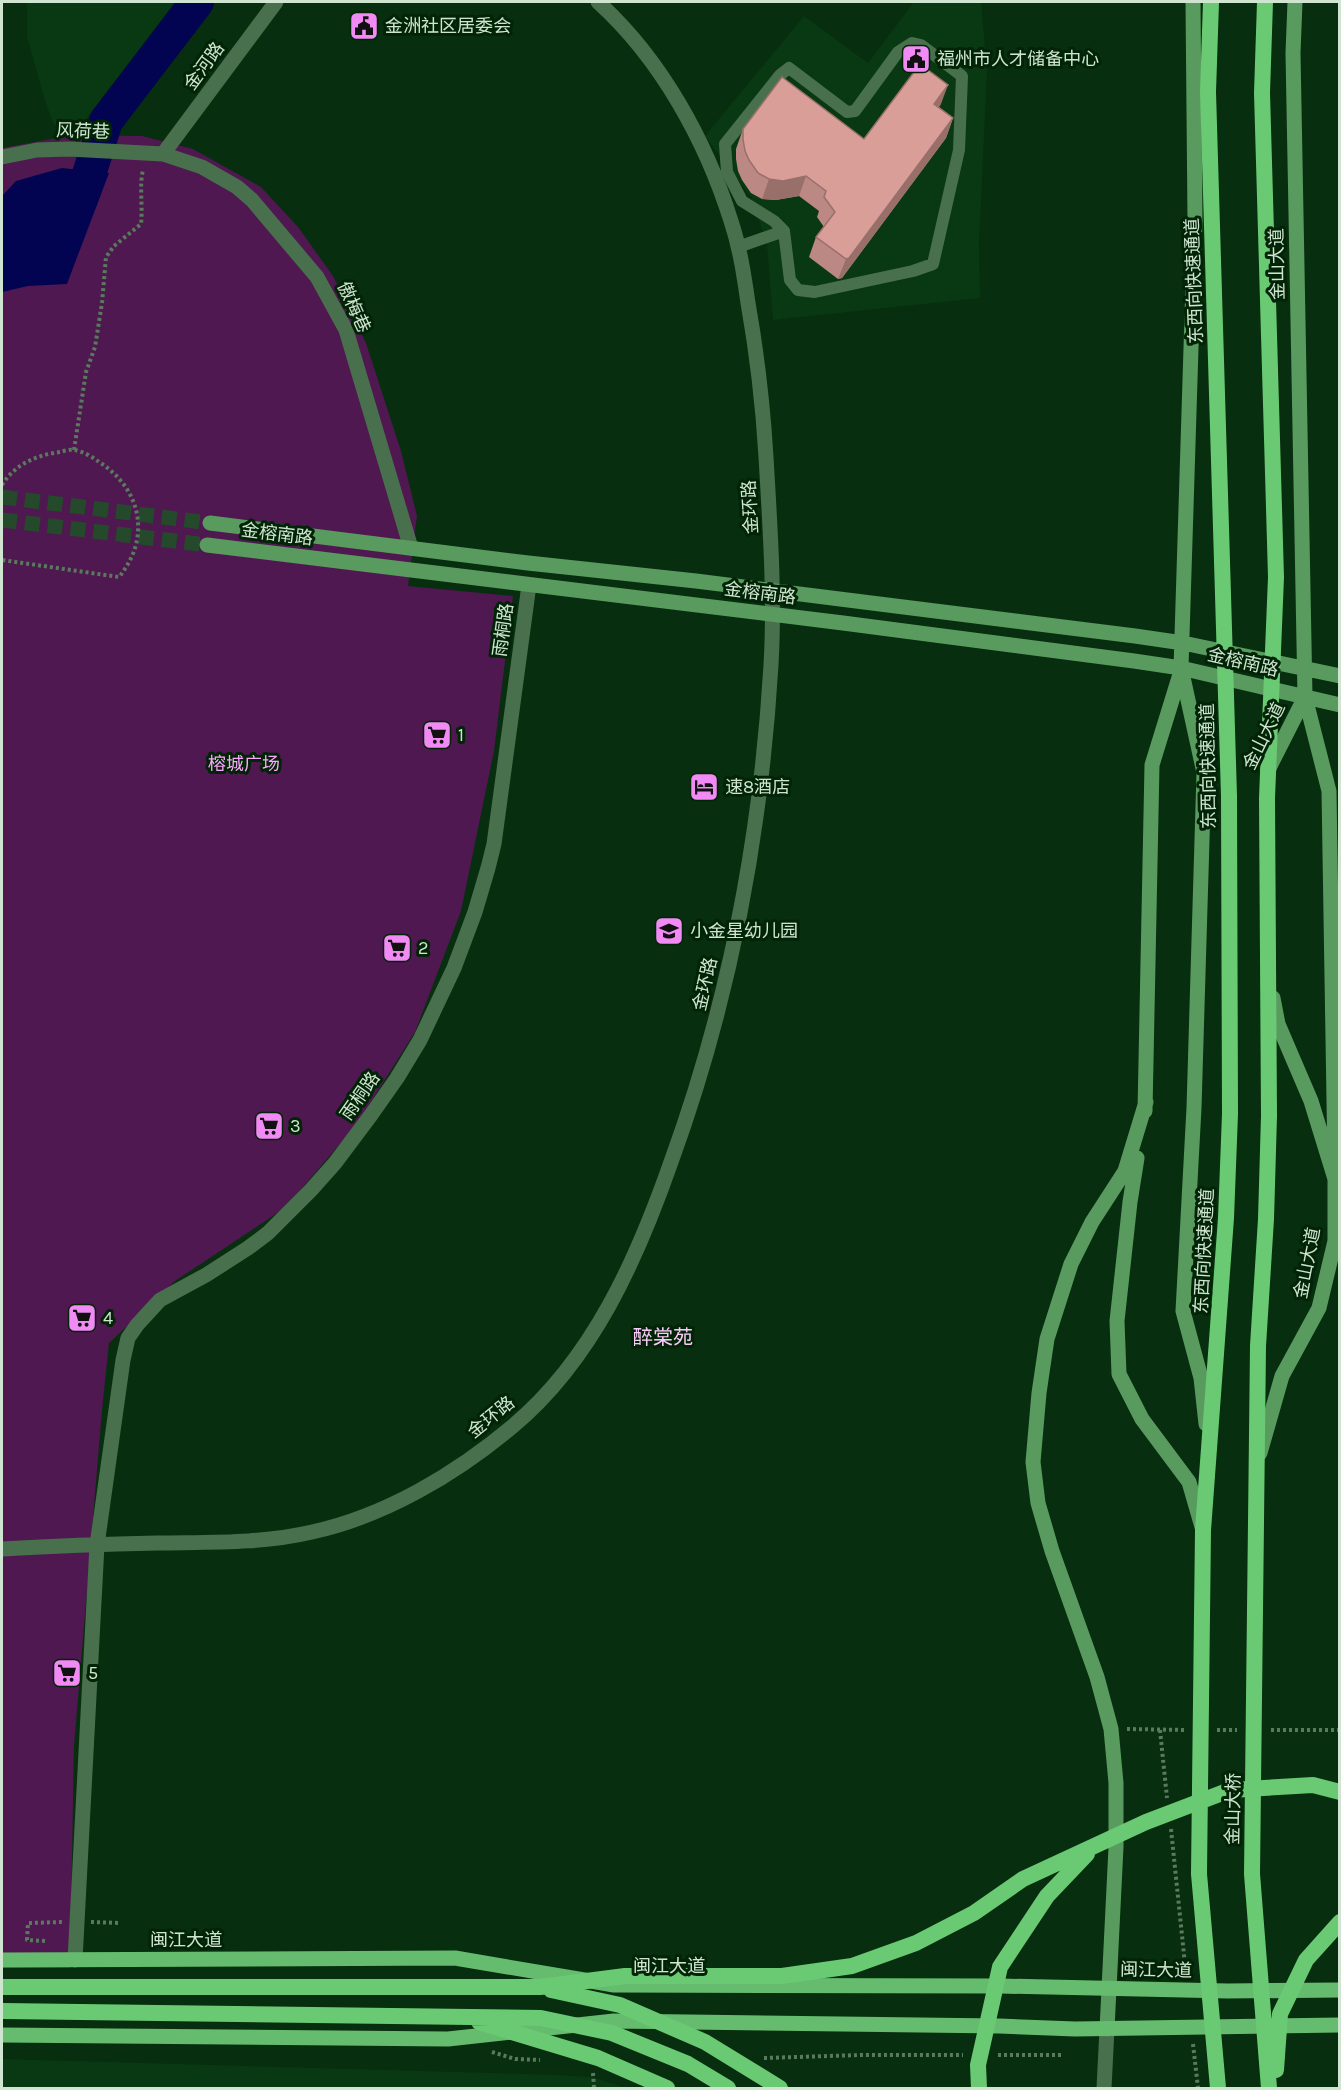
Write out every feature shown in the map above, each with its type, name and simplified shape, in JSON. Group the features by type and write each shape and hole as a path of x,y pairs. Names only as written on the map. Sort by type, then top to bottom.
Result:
{"highway":[{"name":"东西向快速通道","path":"1203,1530 1218,1344 1230,1114 1229,808 1208,92 1211,2"},
{"path":"1258,1462 1258,1346 1266,1219 1269,1116 1267,798 1276,577 1262,93 1265,2"},
{"name":"金山大桥","path":"1258,1462 1251,1874 1269,2088"},
{"name":"金山大桥","path":"1203,1530 1199,1874 1218,2088"},
{"path":"2,1987 540,1987 625,1976 782,1976 852,1966 916,1943 974,1913 1023,1879 1146,1822 1230,1790 1313,1785 1340,1792"},
{"path":"979,2088 978,2065 1000,1967 1047,1896 1094,1847"},
{"path":"1274,2088 1280,2014 1306,1960 1340,1922"},
{"path":"540,1987 620,2005 705,2042 780,2088"},
{"path":"2,2011 541,2018 612,2032 688,2064 728,2088"},
{"path":"458,2016 598,2058 667,2088"}],"main road":[{"path":"1193,2 1195,220 1183,643 1181,668 1152,765 1146,1102 1130,1202 1117,1321 1119,1374 1142,1419 1189,1482 1203,1530"},
{"name":"金山大道","path":"1258,1462 1282,1376 1318,1308 1335,1241 1335,1179 1311,1101 1278,1024 1262,931 1262,783 1305,697 1293,77 1295,2"},
{"name":"金榕南路","path":"210,523 528,564 771,590 1183,643 1340,676"},
{"name":"金榕南路","path":"207,545 1181,668 1340,705"},
{"path":"1181,668 1204,773 1194,1108 1183,1311 1201,1378 1209,1450"},
{"path":"1305,697 1329,791 1335,1179"},
{"path":"1334,1050 1340,1074"},
{"path":"1107,2029 1116,1847 1116,1783 1111,1729 1097,1677 1052,1551 1038,1503 1033,1462 1039,1393 1047,1339 1071,1264 1092,1222 1125,1171 1146,1102"},
{"name":"闽江大道","path":"2,1960 455,1958 614,1985 1000,1986 1228,1991 1335,1988"},
{"path":"2,2035 448,2039 614,2021 1107,2029 1340,2025"}],"street":[{"name":"金河路","path":"156,153 276,2"},
{"name":"金环路","path":"2,1549 257,1540 308,1533 365,1516 435,1480 494,1441 535,1406 570,1365 608,1307 641,1242 694,1098 714,1027 736,933 752,848 771,663 771,541 765,435 753,333 738,247 720,188 691,126 653,64 611,13 598,2"},
{"name":"风荷巷","path":"2,157 37,150 69,149 156,153"},
{"name":"傲梅巷","path":"156,153 202,167 237,187 276,226 317,277 346,330 411,548"},
{"name":"雨桐路","path":"75,1960 97,1545 128,1338 159,1300 206,1275 248,1248 268,1233 311,1190 349,1146 397,1078 420,1040 440,999 475,912 494,844 529,585"},
{"path":"1104,2088 1107,2029"}],"lane":[{"path":"912,43 921,45 962,76 959,150 933,264 913,271 815,292 798,290 789,280 784,231 768,217 742,201 727,172 725,157 725,144 780,75 789,68 847,112 855,111 898,52 912,43"},
{"path":"738,247 784,231"}],"path":[{"path":"74,450 86,372 97,336 106,257 114,246 141,224 143,195 141,179 156,153"},
{"path":"2,485 21,465 43,454 74,450 114,471 130,491 138,515 138,541 129,565 119,577 2,560"},
{"path":"1111,1729 1160,1730 1168,1800"},
{"path":"1325,1730 1340,1730"},
{"path":"1170,1823 1187,1985"},
{"path":"1193,2042 1198,2088"}],"shaded area":[{"path":"27,2 175,2 83,123 54,125 27,37"},
{"path":"914,2 981,2 987,71 979,243 980,298 773,320 767,244 751,197 705,136 804,16 868,63"},
{"path":"62,168 109,173 67,284 28,286 2,292 2,196 16,181"},
{"path":"2,2059 560,2075 592,2077 626,2088 2,2088"}],"green space":[{"name":"榕城广场","path":"73,135 142,136 193,149 261,187 298,227 333,276 366,343 401,451 417,516 408,586 513,596 494,751 461,911 415,1032 357,1124 285,1208 175,1281 109,1343 74,1746 70,1968 2,1968 2,148"}],"building":[{"path":"920,64 948,85 934,104 953,118 846,259 816,237 835,212 824,197 826,191 806,176 783,181 769,179 758,173 745,151 743,129 782,77 864,139"}],"waterway":[{"path":"2,240 68,219 81,199 106,121 197,2"}],"tunnel":[{"path":"2,497 210,523"},
{"path":"2,520 207,545"}],"place":[{"name":"金洲社区居委会","path":"364,26"},
{"name":"福州市人才储备中心","path":"916,59"},
{"name":"1","path":"437,735"},
{"name":"速8酒店","path":"704,787"},
{"name":"小金星幼儿园","path":"669,931"},
{"name":"2","path":"397,948"},
{"name":"3","path":"269,1126"},
{"name":"4","path":"82,1318"},
{"name":"5","path":"67,1673"}],"district":[{"name":"醉棠苑","path":"663,1337"}]}
